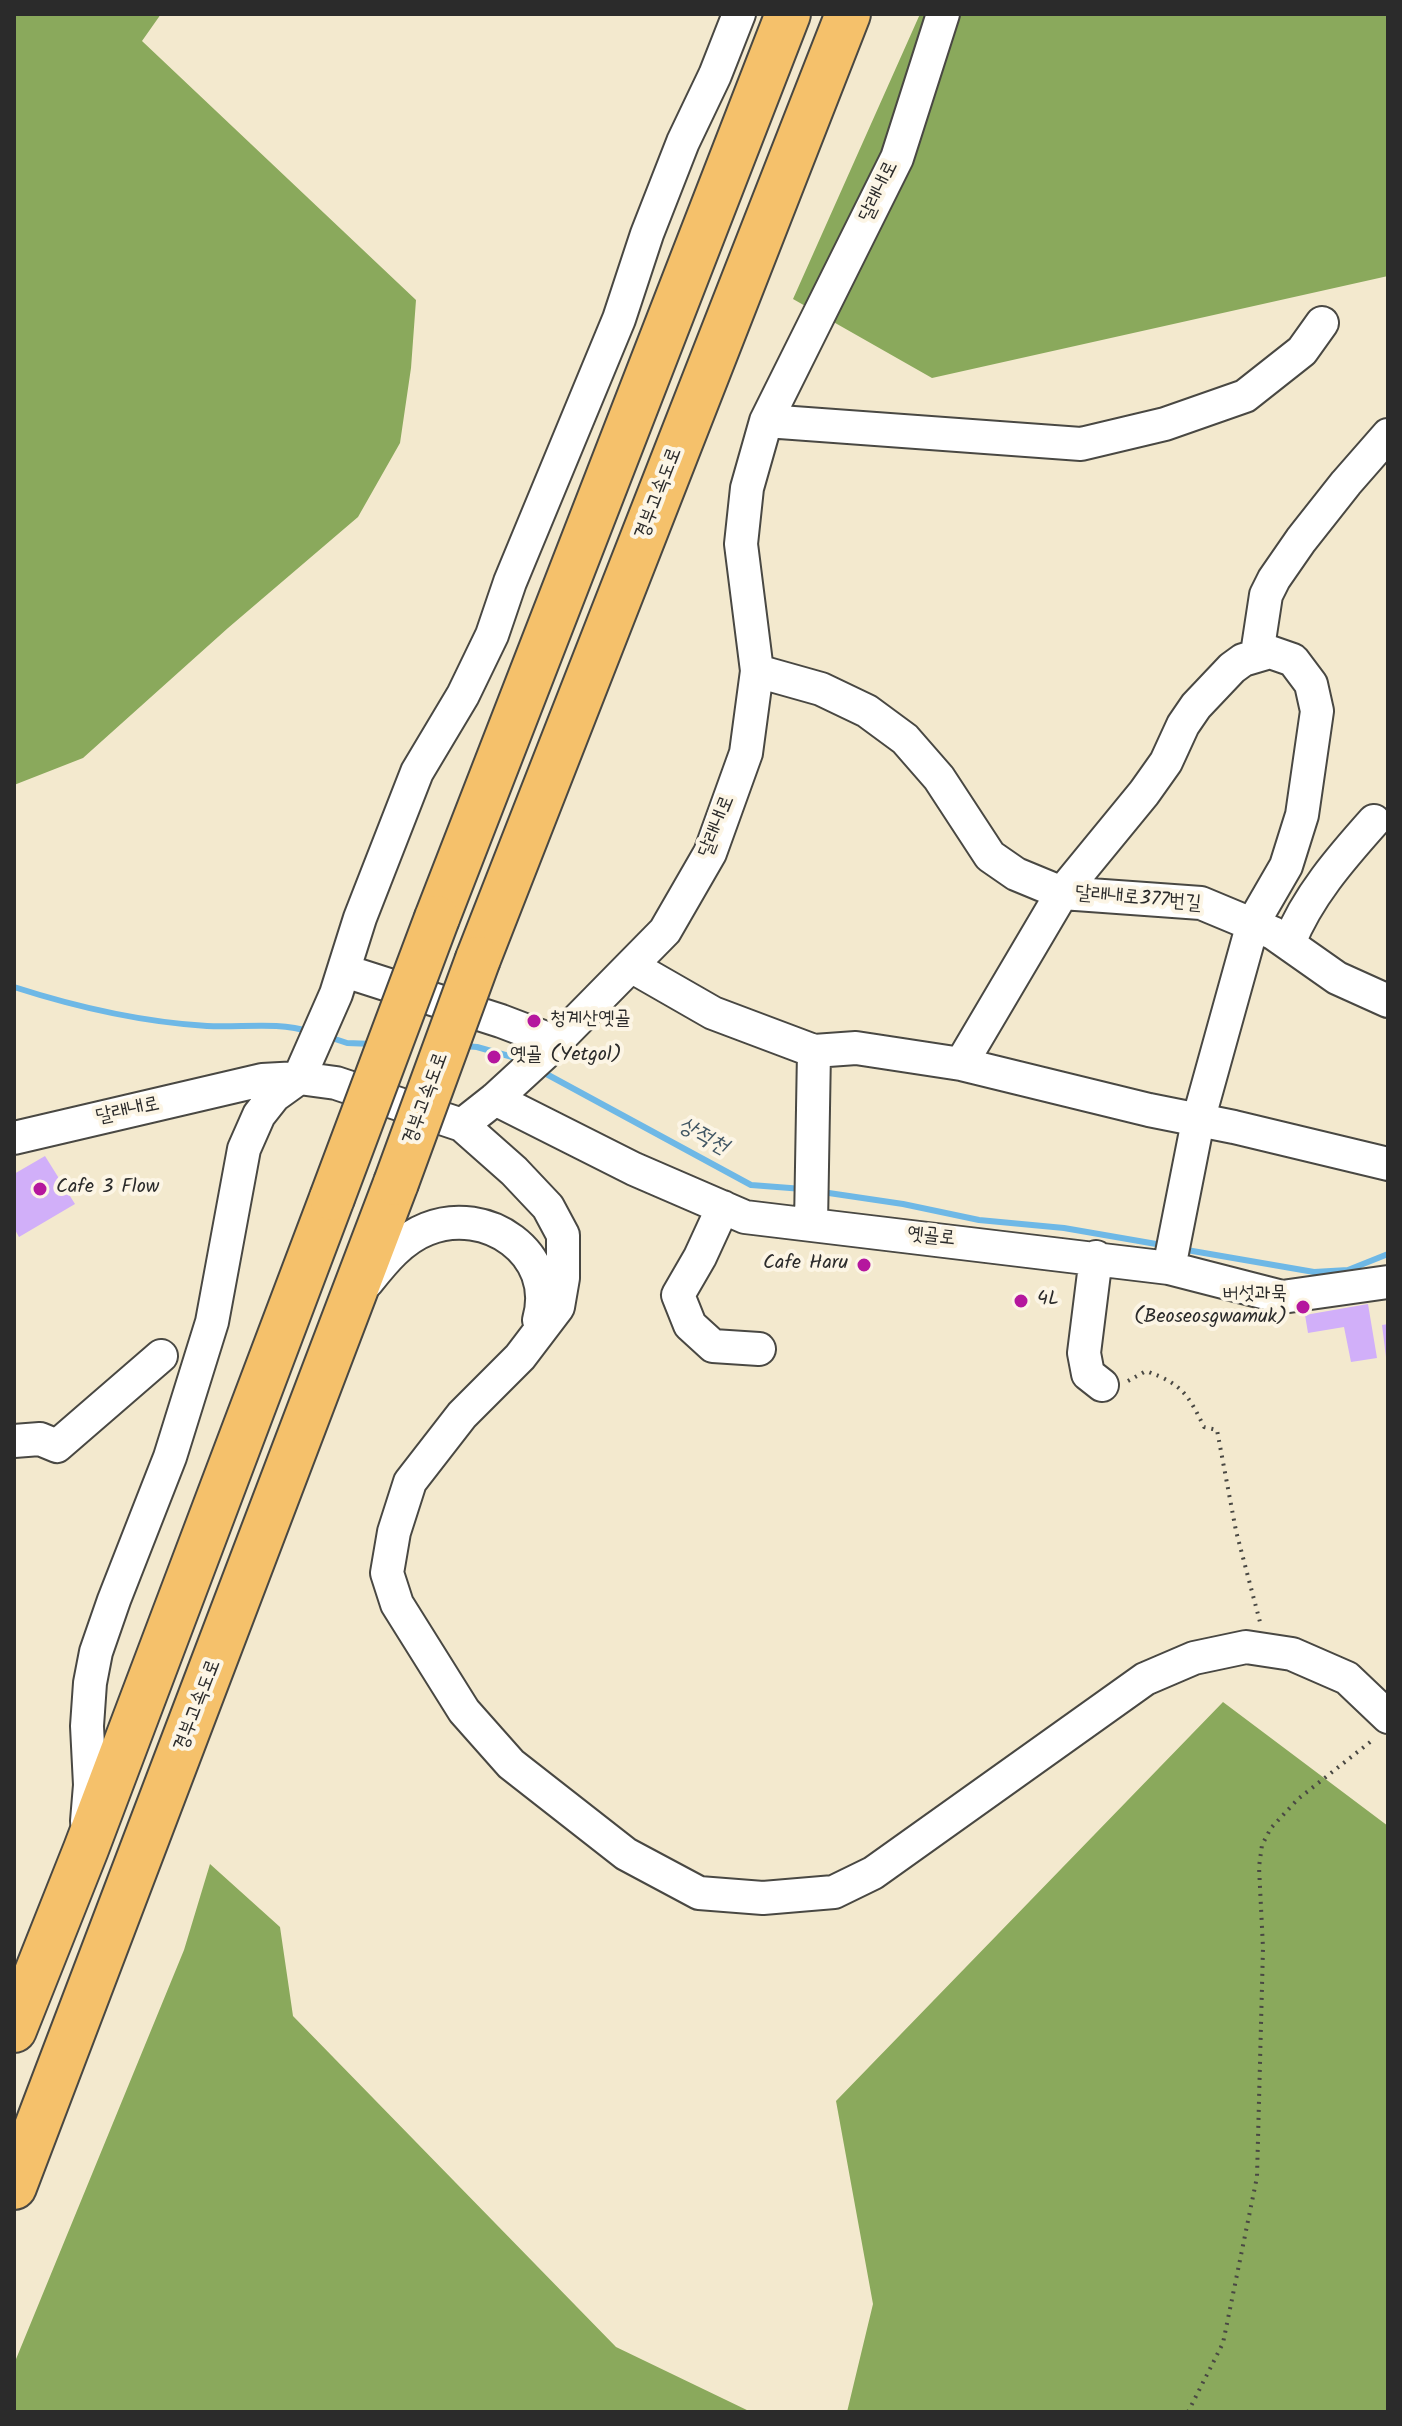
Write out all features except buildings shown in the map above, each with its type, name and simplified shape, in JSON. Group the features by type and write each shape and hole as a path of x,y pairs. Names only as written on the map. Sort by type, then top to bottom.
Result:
{"highway":[{"path":"14,2030 86,1849 437,918 788,14"},
{"name":"경부고속도로","path":"14,2187 348,1312 478,959 848,14"}],"street":[{"path":"86,1849 90,1785 87,1726 96,1652 170,1457 212,1322 244,1149 259,1115 274,1096 299,1078 340,983 360,918 417,772 463,695 492,635 545,495 619,319 647,234 683,142 715,75 739,14"},
{"name":"달래내로","path":"14,1138 262,1080 299,1078 336,1083 462,1125 550,1048 665,931 710,853 746,753 757,671 741,544 747,488 766,421 897,158 943,14"},
{"path":"766,421 1081,444 1165,424 1245,396 1302,351 1322,323"},
{"path":"1257,654 1266,595 1274,579 1346,483 1388,435"},
{"path":"961,1064 1062,893 1144,793 1166,762 1183,725 1196,706 1232,668 1257,654 1270,652 1293,660 1311,684 1317,711 1308,783 1286,866 1253,923 1198,1121 1169,1268"},
{"name":"달래내로377번길","path":"757,671 821,689 867,711 919,752 990,856 1016,874 1062,893 1201,903 1253,923 1289,943 1337,978 1388,1001"},
{"path":"1289,943 1298,919 1332,871 1374,821"},
{"path":"631,966 713,1013 814,1051 856,1048 961,1064 1388,1164"},
{"path":"340,983 501,1021 550,1048"},
{"path":"811,1202 814,1051"},
{"name":"옛골로","path":"504,1091 634,1169 745,1217 811,1202 1096,1257 1169,1268 1282,1297 1388,1282"},
{"path":"462,1125 514,1171 548,1207 563,1235 563,1278 558,1307 520,1357 462,1415 410,1482 394,1532 387,1573 397,1604 464,1711 511,1764 626,1854 699,1893 763,1898 834,1892 873,1873 1145,1679 1194,1658 1246,1647 1292,1654 1347,1678 1383,1727"},
{"path":"723,1207 678,1295 690,1325 713,1346 759,1349"},
{"path":"348,1312 380,1266 407,1240 427,1229 453,1223 473,1223 512,1240 526,1252 541,1279 543,1306 536,1328 520,1357"},
{"path":"1096,1257 1084,1353 1088,1374 1102,1385"},
{"path":"14,1441 40,1439 57,1446 161,1356"}],"path":[{"path":"1102,1385 1121,1385 1146,1371 1165,1378 1186,1393 1204,1427 1217,1430 1245,1569 1270,1651"},
{"path":"1188,2412 1223,2343 1257,2177 1263,1948 1259,1867 1262,1845 1271,1828 1298,1799 1383,1727"}],"green space":[{"path":"14,14 161,14 142,41 416,300 411,368 400,443 358,517 83,758 14,785"},
{"path":"920,14 1388,14 1388,276 932,378 793,299"},
{"path":"1223,1702 1388,1826 1388,2412 847,2412 873,2304 836,2101"},
{"path":"210,1864 280,1927 293,2016 616,2347 751,2412 14,2412 14,2364 184,1950"}],"waterway":[{"name":"상적천","path":"14,987 85,1007 158,1021 207,1026 285,1027 311,1032"},
{"name":"상적천","path":"329,1037 347,1043 373,1044"},
{"name":"상적천","path":"464,1046 523,1060"},
{"name":"상적천","path":"539,1070 751,1185 803,1189"},
{"name":"상적천","path":"822,1192 903,1204 979,1220 1064,1228 1162,1245"},
{"name":"상적천","path":"1181,1249 1314,1272 1348,1270 1388,1254"}],"place":[{"name":"청계산옛골","path":"534,1021"},
{"name":"옛골 (Yetgol)","path":"494,1057"},
{"name":"Cafe 3 Flow","path":"40,1189"},
{"name":"Cafe Haru","path":"864,1265"},
{"name":"4L","path":"1021,1301"},
{"name":"버섯과묵 (Beoseosgwamuk)","path":"1303,1307"}]}
